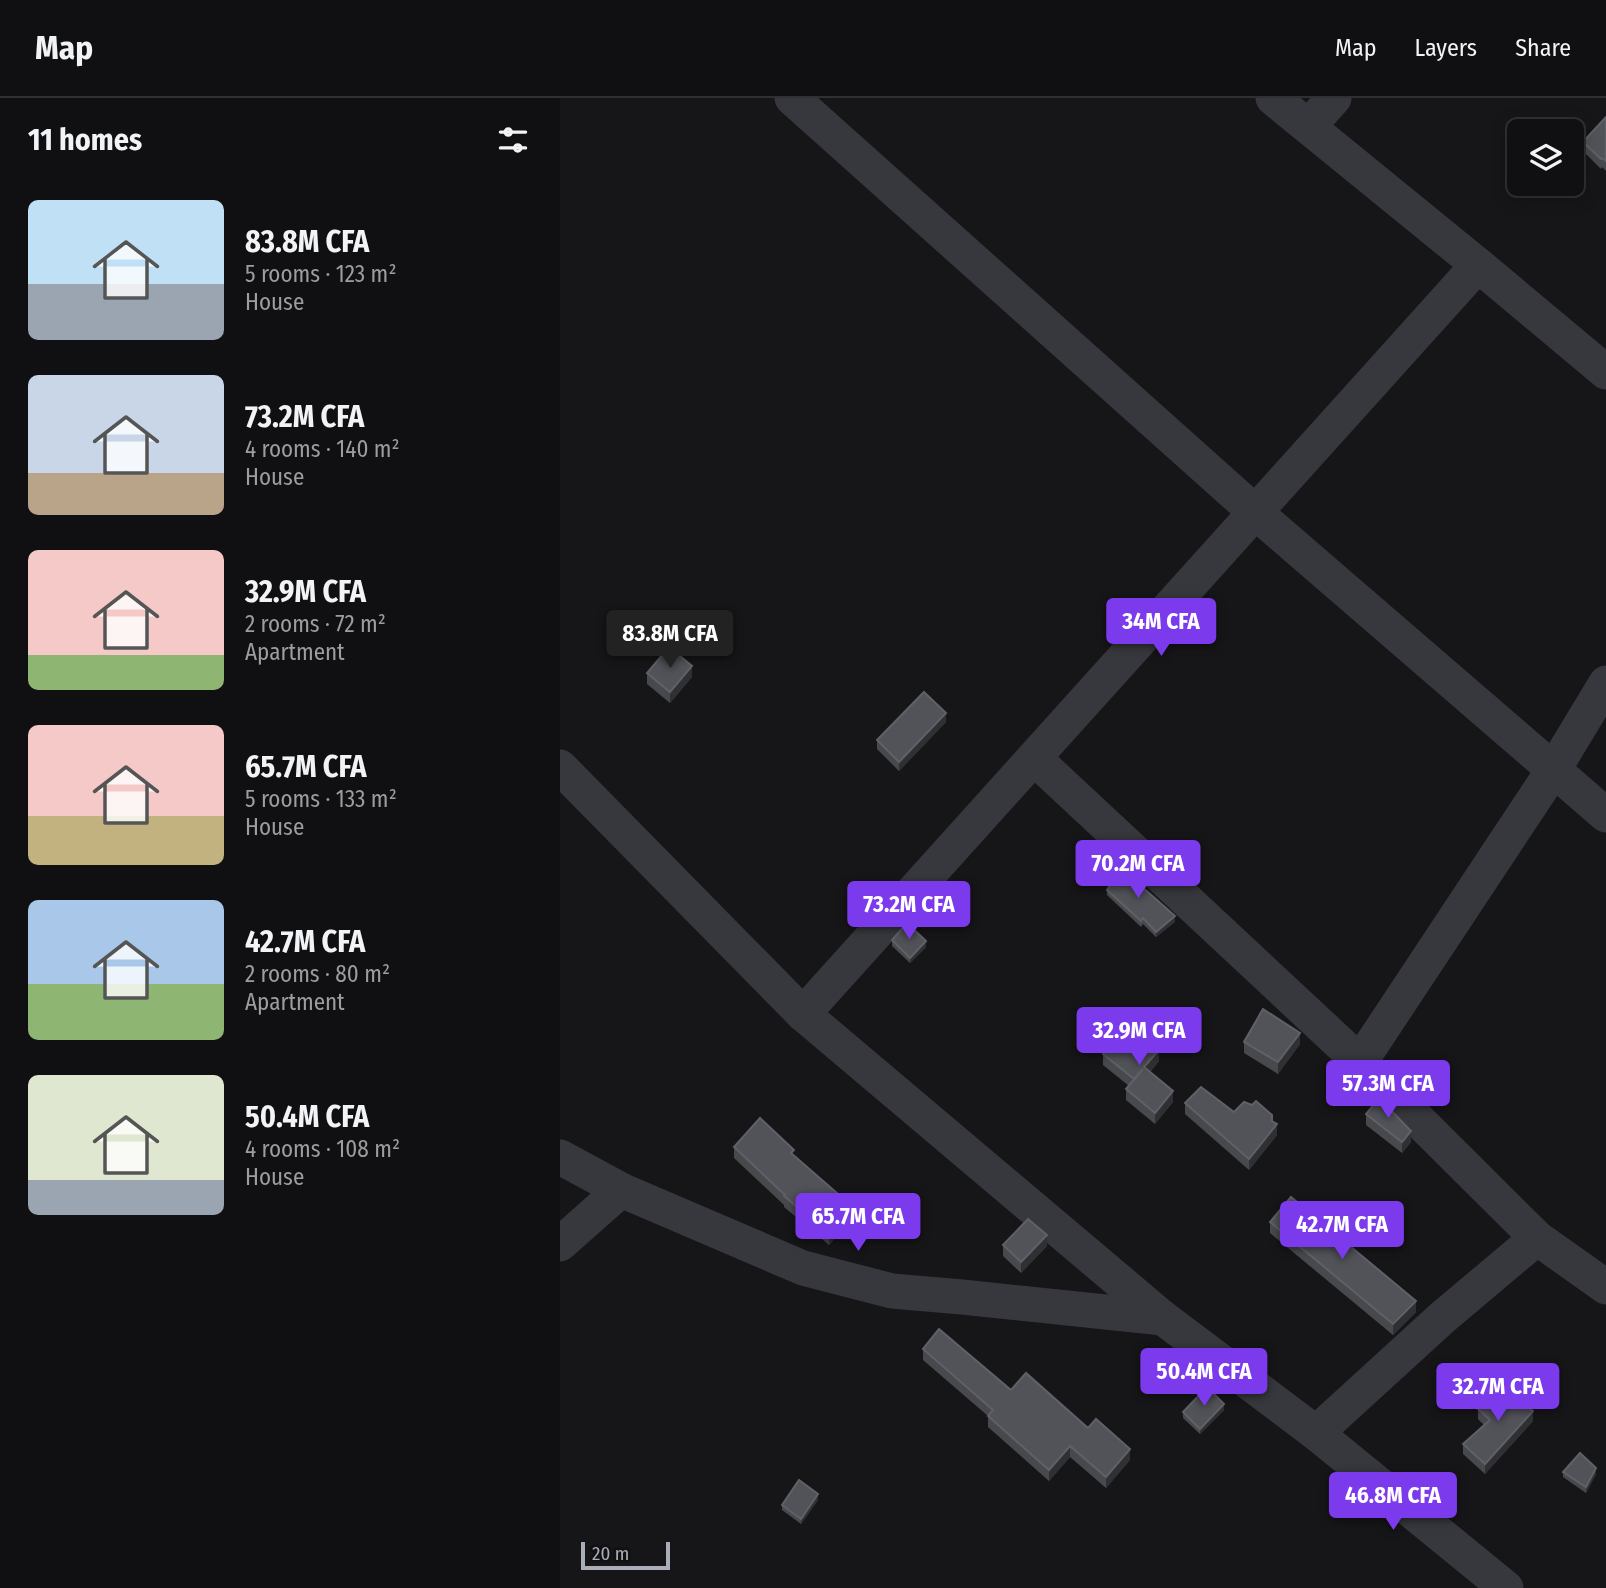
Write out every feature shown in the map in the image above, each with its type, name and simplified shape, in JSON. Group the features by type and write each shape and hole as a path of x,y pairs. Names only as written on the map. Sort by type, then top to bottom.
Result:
{"street":[{"path":"792,98 1255,512 1606,815"},
{"path":"1273,98 1606,372"},
{"path":"1309,126 1334,98"},
{"path":"803,1014 1478,265"},
{"path":"1360,1062 1554,769 1606,683"},
{"path":"1034,758 1360,1062 1536,1238 1606,1287"},
{"path":"560,767 803,1014 1163,1318 1316,1433 1506,1588"},
{"path":"560,1157 621,1190 803,1268 892,1291 1163,1318"},
{"path":"560,1244 621,1190"},
{"path":"1316,1433 1536,1238"}],"building":[{"path":"1606,117 1606,161 1584,141"},
{"path":"669,647 692,666 670,692 647,673"},
{"path":"924,692 946,713 899,762 877,740"},
{"path":"1117,867 1175,916 1156,932 1143,918 1141,921 1107,890 1111,884 1106,879"},
{"path":"907,923 926,941 910,958 892,940"},
{"path":"1263,1009 1300,1033 1278,1062 1244,1042"},
{"path":"1128,1024 1159,1050 1144,1067 1173,1091 1155,1113 1126,1089 1143,1069 1134,1079 1103,1054"},
{"path":"1201,1087 1234,1112 1244,1102 1252,1105 1256,1101 1272,1115 1272,1121 1277,1124 1249,1159 1185,1103"},
{"path":"1379,1098 1411,1131 1402,1142 1366,1114"},
{"path":"760,1118 794,1150 791,1153 853,1207 829,1234 784,1196 734,1147"},
{"path":"1291,1197 1416,1301 1393,1324 1270,1222"},
{"path":"1028,1219 1047,1235 1021,1262 1003,1245"},
{"path":"939,1329 1011,1390 1026,1373 1088,1428 1096,1419 1130,1449 1106,1477 1070,1446 1049,1470 988,1416 993,1410 923,1349"},
{"path":"1501,1383 1533,1411 1485,1464 1463,1444 1490,1420 1478,1409"},
{"path":"1207,1387 1224,1404 1200,1429 1183,1412"},
{"path":"1580,1453 1596,1468 1586,1487 1563,1472"},
{"path":"799,1480 818,1494 801,1519 782,1505"}]}
